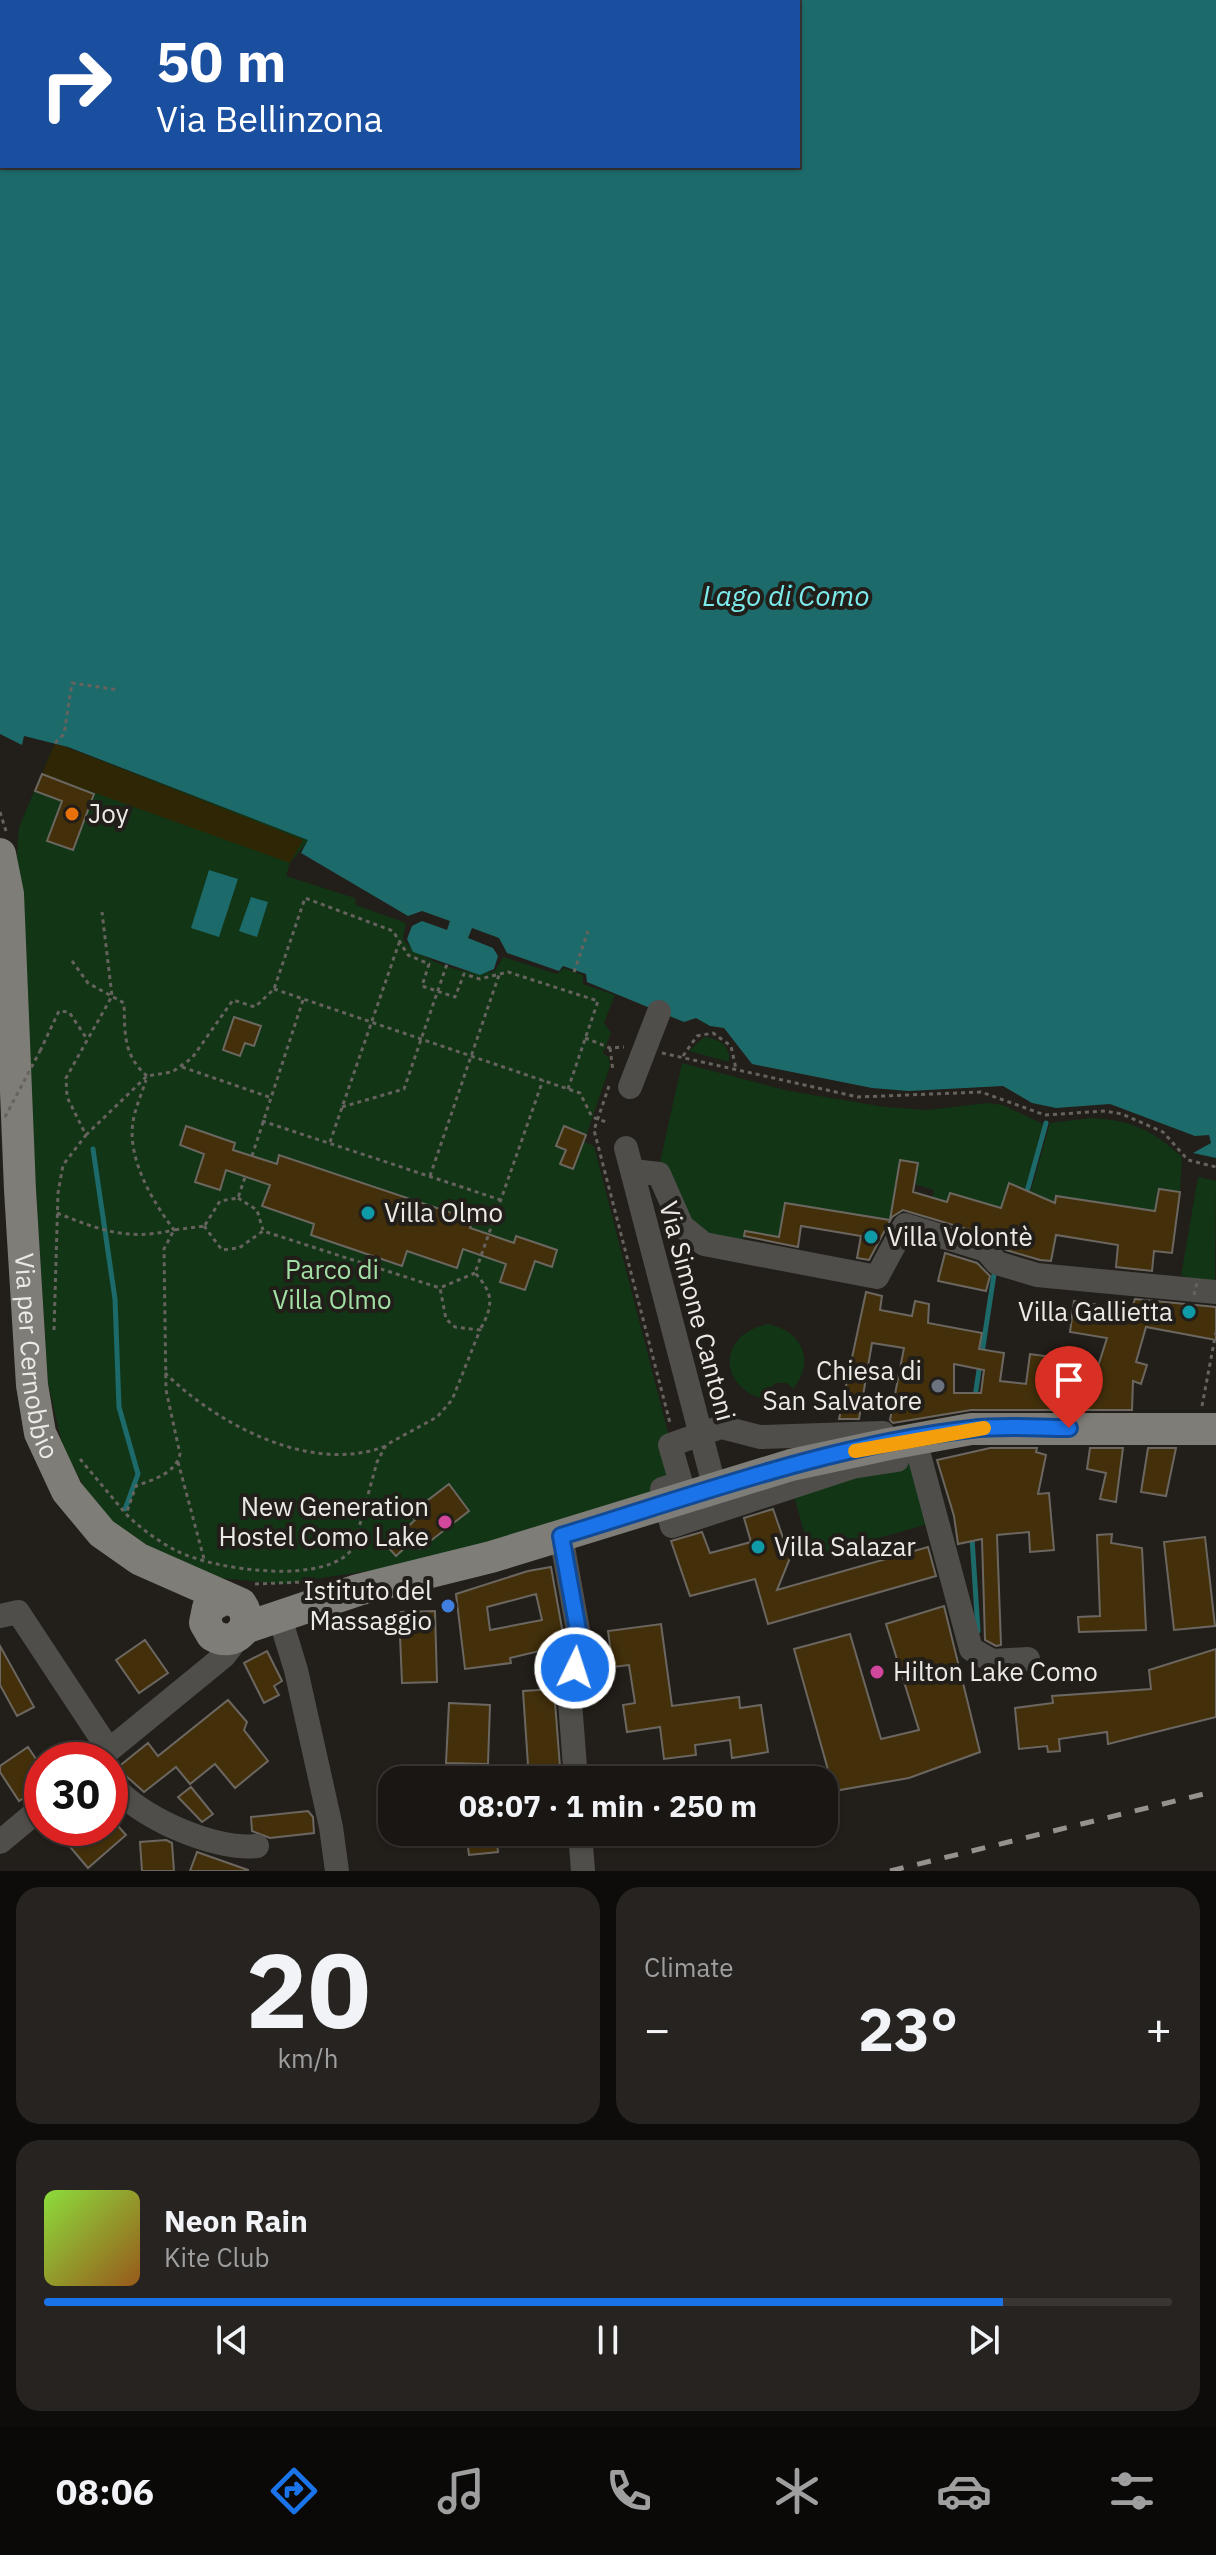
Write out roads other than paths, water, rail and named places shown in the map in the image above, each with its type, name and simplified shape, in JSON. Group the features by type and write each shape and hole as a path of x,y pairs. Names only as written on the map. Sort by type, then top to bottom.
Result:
{"main road":[{"name":"Via per Cernobbio","path":"3,845 32,1385 40,1433 67,1491 102,1533 231,1615"},
{"path":"231,1615 280,1618 791,1465 902,1442 971,1429 1207,1429"},
{"path":"231,1615 360,1594"}],"street":[{"path":"630,1087 659,1012"},
{"name":"Via Simone Cantoni","path":"715,1489 630,1160 659,1174 686,1232 715,1248 877,1277 905,1225 986,1250 997,1263 1037,1275 1203,1289"},
{"path":"902,1442 897,1460 852,1467 672,1526 662,1489 681,1483 670,1445 721,1427 760,1437 883,1433 902,1442 971,1649 992,1661 1028,1659"},
{"path":"561,1536 581,1647 569,1689 575,1766"},
{"path":"0,1616 18,1612 95,1742"},
{"path":"118,1742 189,1682 231,1615"},
{"path":"280,1618 296,1670 331,1827 337,1871"},
{"path":"128,1802 155,1818 237,1848 257,1846"},
{"path":"0,1842 24,1822"},
{"path":"581,1846 583,1871"}],"water":[{"name":"Lago di Como","path":"800,0 1216,0 1216,1158 1193,1153 1211,1143 1209,1135 1195,1136 1110,1104 1056,1108 1032,1103 1003,1086 909,1091 872,1088 752,1064 724,1028 710,1026 696,1018 684,1022 587,982 586,974 563,966 559,971 507,953 499,938 472,928 468,938 493,948 498,956 494,969 480,975 413,952 407,939 412,926 422,921 447,930 450,921 422,911 408,916 301,853 308,840 68,747 24,736 22,745 0,734 0,168 800,168"},
{"path":"209,870 238,879 219,937 191,928"},
{"path":"251,897 268,902 257,937 239,931"}],"waterway":[{"path":"1026,1195 1046,1123"},
{"path":"93,1149 115,1299 119,1407 138,1474 125,1509"},
{"path":"982,1353 995,1268"},
{"path":"975,1397 980,1363"},
{"path":"972,1538 978,1631"}],"railway":[{"path":"890,1871 1216,1791"}],"place":[{"name":"Joy","path":"72,814"},
{"name":"Villa Olmo","path":"368,1213"},
{"name":"Villa Volontè","path":"871,1237"},
{"name":"Villa Gallietta","path":"1189,1312"},
{"name":"Chiesa di San Salvatore","path":"938,1386"},
{"name":"New Generation Hostel Como Lake","path":"445,1522"},
{"name":"Villa Salazar","path":"758,1547"},
{"name":"Istituto del Massaggio","path":"448,1606"},
{"name":"Hilton Lake Como","path":"877,1672"}],"park label":[{"name":"Parco di Villa Olmo","path":"332,1285"}]}
